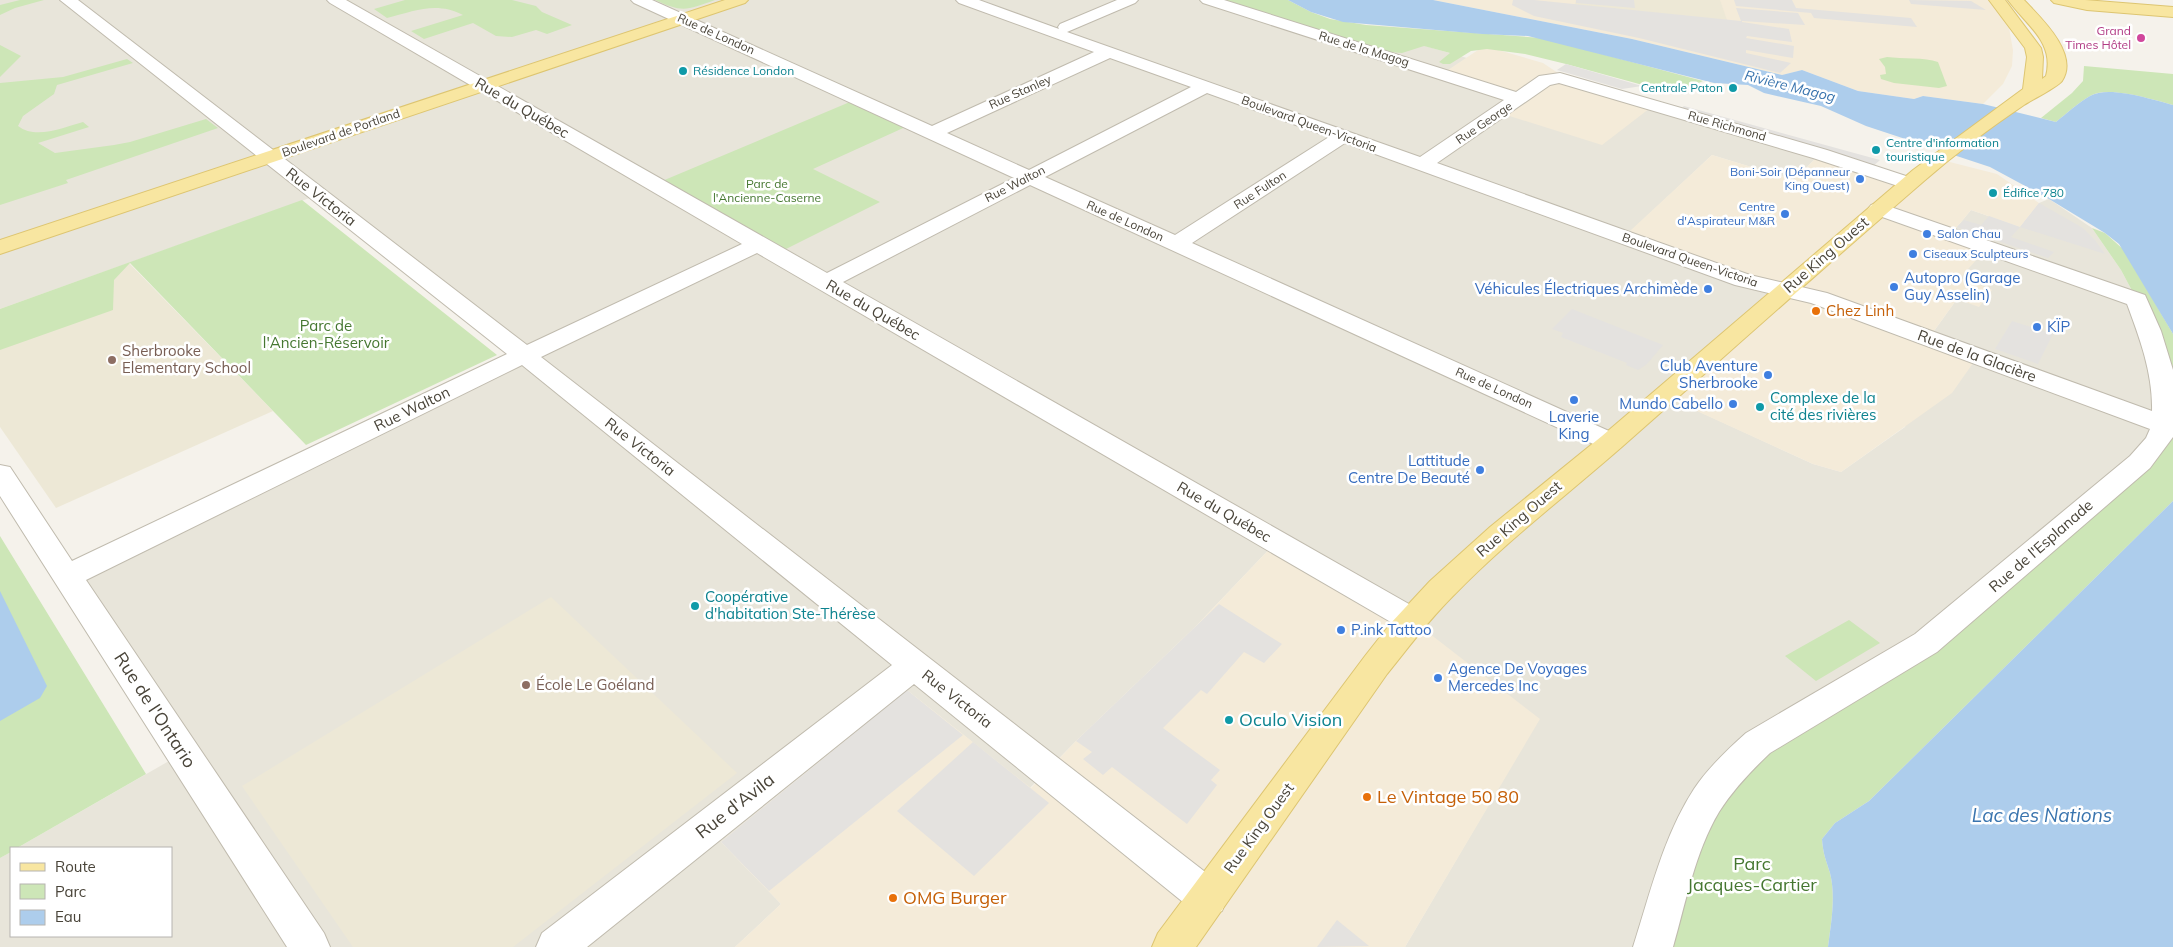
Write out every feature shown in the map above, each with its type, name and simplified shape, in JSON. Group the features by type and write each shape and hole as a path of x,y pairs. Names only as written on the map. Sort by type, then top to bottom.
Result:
{"main road":[{"name":"Boulevard de Portland","path":"0,247 740,0"},
{"path":"724,4 745,0"},
{"path":"1997,0 2033,48 2032,90"},
{"path":"2013,0 2046,34 2057,54 2058,64 2054,79 2032,90"},
{"path":"2013,0 2047,2 2069,6 2086,4 2173,12"},
{"name":"Rue King Ouest","path":"1172,947 1376,665 1412,620 1441,589 1500,534 1611,442 1878,208 1938,159 2032,90"}],"street":[{"name":"Rue Victoria","path":"68,0 524,355 1208,898"},
{"name":"Rue du Québec","path":"335,0 1412,620"},
{"name":"Rue de London","path":"639,0 1611,442"},
{"name":"Boulevard Queen-Victoria","path":"964,0 1344,136 1428,161"},
{"name":"Boulevard Queen-Victoria","path":"989,0 1428,161 1742,280 1787,289"},
{"path":"1066,27 1130,0"},
{"name":"Rue de la Magog","path":"1208,0 1520,98"},
{"name":"Rue Stanley","path":"932,133 1109,52"},
{"name":"Rue Richmond","path":"1545,80 1560,78 1572,81 1820,154 1908,183"},
{"name":"Rue George","path":"1428,161 1545,80"},
{"name":"Rue Walton","path":"825,283 1205,87"},
{"name":"Rue Fulton","path":"1176,244 1344,136"},
{"name":"Rue de l'Esplanade","path":"1653,947 1693,828 1706,801 1740,759 1758,743 1903,658 1933,637 2140,462 2155,443 2165,425 2170,405 2164,371 2137,300 1878,208"},
{"name":"Rue Walton","path":"67,576 758,244"},
{"name":"Rue de la Glacière","path":"1787,289 1828,301 2165,425"},
{"name":"Rue de l'Ontario","path":"0,474 310,947"},
{"name":"Rue d'Avila","path":"556,947 915,665"}],"shaded area":[{"path":"0,0 1233,0 1408,41 1467,58 1443,74 1654,105 1820,154 1794,180 1712,155 1631,231 1787,289 1665,396 1813,464 1841,472 1905,427 1929,338 1957,299 1992,290 1959,278 1951,234 1971,210 2020,227 2039,203 2049,199 2092,228 2121,270 2137,300 2165,425 1653,947 1405,947 1539,719 1276,542 1196,626 1076,741 1030,788 907,690 721,842 781,904 735,947 0,947 0,858 10,853 10,937 172,937 172,847 19,847 183,753 67,576 523,355 318,195 0,309"},
{"path":"1433,0 2004,0 2013,50 2012,66 2003,84 1983,104 1923,96 1914,99 1858,91 1802,70 1782,75 1632,39"},
{"path":"1513,0 1534,0 1741,21 1736,8 1798,13 1805,25 1742,21 1789,29 1792,42 1747,36 1746,38 1794,46 1793,58 1746,50 1746,53 1791,63 1780,73 1639,38 1534,16 1512,5"},
{"path":"1576,0 1720,0 1727,20 1575,5"},
{"path":"1576,0 1634,0 1635,8 1576,3"},
{"path":"1734,0 1792,0 1796,8 1911,18 1917,27 1814,18 1811,13 1736,6"},
{"path":"1909,0 1971,1 1986,10 1911,4"},
{"path":"1484,46 1543,63 1567,79 1654,105 1602,145 1500,113 1520,99 1442,74"},
{"path":"1566,64 1642,86 1622,89 1557,70"},
{"path":"1684,106 1880,160 1870,169 1677,112"},
{"path":"1820,154 1908,183 1938,159 1997,174 2039,203 2020,227 1971,210 1951,234 1988,247 1960,278 1992,290 1979,307 1957,299 1929,338 1978,356 1952,393 1841,472 1813,464 1664,396 1787,289 1630,231 1712,155 1794,180"},
{"path":"2039,203 2083,228 2105,254 2020,227"},
{"path":"1989,216 2020,227 2011,237 2054,252 2048,258 1957,227 1964,220 1981,225"},
{"name":"Sherbrooke Elementary School","path":"129,263 273,411 56,508 0,427 0,309"},
{"path":"1572,309 1663,345 1647,364 1638,370 1626,365 1627,363 1561,337 1563,333 1552,329"},
{"path":"2012,321 2053,334 2038,364 1995,349"},
{"path":"1276,542 1412,620 1540,719 1405,947 735,947 781,904 721,842 907,690 1031,788 1076,741 1196,626"},
{"name":"École Le Goéland","path":"551,597 737,773 513,947 353,947 242,786"},
{"path":"1219,604 1282,644 1264,663 1244,652 1207,694 1201,690 1163,728 1220,770 1211,780 1217,785 1187,824 1112,767 1103,775 1083,759 1092,752 1076,741"},
{"path":"907,690 963,735 769,891 721,842"},
{"path":"973,742 1049,803 974,876 897,811"},
{"path":"1337,920 1369,946 1317,947"}],"green space":[{"path":"20,0 44,0 15,8 0,15 0,5"},
{"path":"405,0 512,0 536,6 542,12 572,25 547,34 536,30 512,37 496,36 473,23 424,39 411,31 463,15 453,11 434,8 416,10 387,18 374,9"},
{"path":"655,0 715,0 685,9 672,7"},
{"path":"1223,0 1288,0 1330,19 1366,25 1542,38 1703,81 1692,86 1661,90 1525,54 1487,49 1471,51 1450,64 1443,64 1439,62 1450,53 1424,46 1402,53 1389,52"},
{"path":"0,45 21,56 0,77"},
{"path":"1887,57 1933,60 1938,62 1947,86 1939,88 1894,83 1881,79 1880,75 1886,74 1885,67 1879,59"},
{"path":"127,59 133,63 57,85 54,94 23,116 18,126 33,132 50,131 83,122 89,127 38,143 55,153 130,142 206,119 218,128 66,180 68,183 0,205 0,83 63,77"},
{"path":"2084,66 2173,74 2173,105 2131,94 2107,92 2090,96 2056,122 2041,118 2072,93 2083,81"},
{"name":"Parc de l'Ancienne-Caserne","path":"857,99 912,124 813,169 880,202 776,254 655,184"},
{"name":"Parc de l'Ancien-Réservoir","path":"302,200 497,355 306,445 130,263 114,280 113,310 0,350 0,309"},
{"name":"Parc Jacques-Cartier","path":"2092,228 2105,233 2124,250 2173,334 2173,501 1869,801 1835,823 1822,839 1833,891 1828,947 1653,947 1724,777 1903,658 2162,432 2137,300 2121,270"},
{"path":"0,536 146,774 19,847 10,847 10,853 0,858"},
{"path":"1849,620 1880,643 1816,681 1785,656"}],"water":[{"name":"Rivière Magog","path":"1288,0 1433,0 1632,39 1782,75 1802,70 1858,91 1914,99 1923,96 1983,104 2056,122 2081,102 2098,93 2131,94 2173,105 2173,334 2119,244 2105,233 2049,199 1990,167 1866,126 1821,106 1764,93 1748,85 1714,83 1528,36 1343,22 1311,12"},
{"name":"Lac des Nations","path":"2173,501 2173,947 1828,947 1833,891 1822,839 1835,823 1869,801"},
{"path":"0,591 47,686 40,698 0,721"}],"place":[{"name":"Grand Times Hôtel","path":"2141,38"},
{"name":"Résidence London","path":"683,71"},
{"name":"Centrale Paton","path":"1733,88"},
{"name":"Centre d'information touristique","path":"1876,150"},
{"name":"Boni-Soir (Dépanneur King Ouest)","path":"1860,179"},
{"name":"Édifice 780","path":"1993,193"},
{"name":"Centre d'Aspirateur M&R","path":"1785,214"},
{"name":"Salon Chau","path":"1927,234"},
{"name":"Ciseaux Sculpteurs","path":"1913,254"},
{"name":"Autopro (Garage Guy Asselin)","path":"1894,287"},
{"name":"Véhicules Électriques Archimède","path":"1708,289"},
{"name":"Chez Linh","path":"1816,311"},
{"name":"KÏP","path":"2037,327"},
{"name":"Sherbrooke Elementary School","path":"112,360"},
{"name":"Club Aventure Sherbrooke","path":"1768,375"},
{"name":"Laverie King","path":"1574,400"},
{"name":"Mundo Cabello","path":"1733,404"},
{"name":"Complexe de la cité des rivières","path":"1760,407"},
{"name":"Lattitude Centre De Beauté","path":"1480,470"},
{"name":"Coopérative d'habitation Ste-Thérèse","path":"695,606"},
{"name":"P.ink Tattoo","path":"1341,630"},
{"name":"Agence De Voyages Mercedes Inc","path":"1438,678"},
{"name":"École Le Goéland","path":"526,685"},
{"name":"Oculo Vision","path":"1229,720"},
{"name":"Le Vintage 50 80","path":"1367,797"},
{"name":"OMG Burger","path":"893,898"}]}
